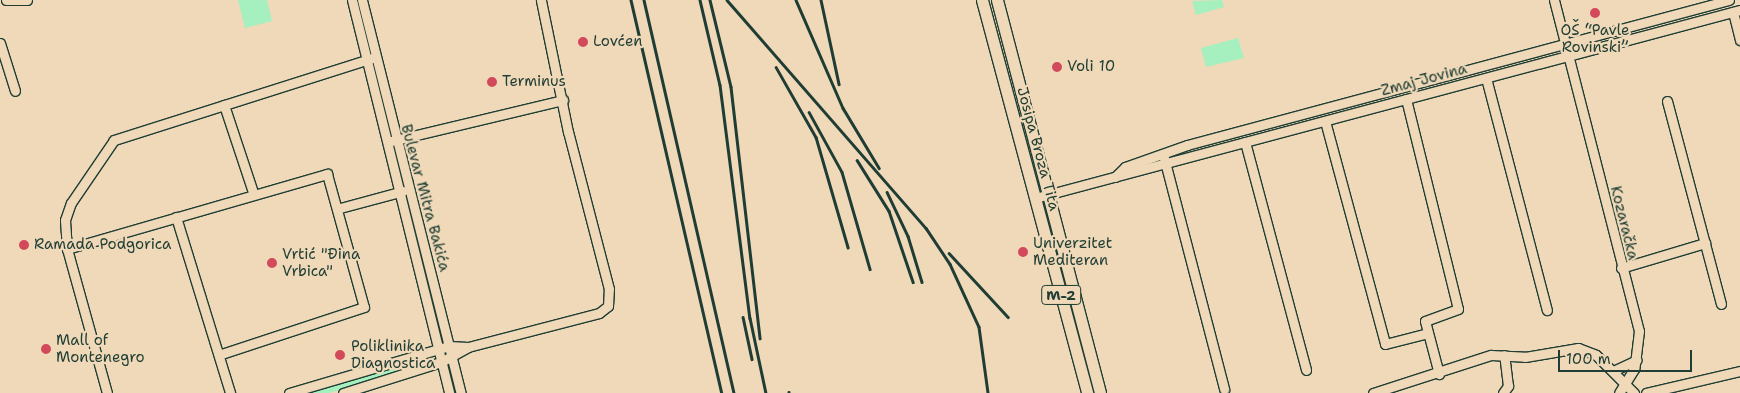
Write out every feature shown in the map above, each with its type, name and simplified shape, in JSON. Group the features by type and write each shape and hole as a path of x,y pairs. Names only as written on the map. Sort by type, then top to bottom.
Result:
{"main road":[{"name":"Josipa Broza Tita","path":"982,0 1087,393"},
{"name":"Josipa Broza Tita","path":"997,0 1100,393"}],"street":[{"path":"6,0 27,0"},
{"name":"Bulevar Mitra Bakića","path":"352,0 366,60 461,393"},
{"name":"Bulevar Mitra Bakića","path":"362,0 375,57 390,141"},
{"path":"289,393 449,346 468,347 599,313 610,301 541,0"},
{"name":"Kozaračka","path":"1554,0 1639,331 1637,360 1627,386 1619,393"},
{"name":"Zmaj Jovina","path":"1115,177 1125,167 1162,153 1729,0"},
{"path":"1736,11 1740,40"},
{"name":"Zmaj Jovina","path":"1036,198 1736,11"},
{"path":"0,43 15,91"},
{"path":"107,393 67,249 66,211 114,140 375,57"},
{"path":"1486,78 1547,310"},
{"path":"1406,99 1458,310 1425,321 1439,374"},
{"path":"390,141 563,100"},
{"path":"1666,101 1721,304"},
{"path":"224,105 253,192"},
{"path":"1325,121 1385,344 1428,333"},
{"path":"1245,142 1306,370"},
{"path":"1162,153 1224,390"},
{"path":"67,249 253,192 324,173 330,176 340,208 364,307 221,354"},
{"path":"340,208 404,191"},
{"name":"Bulevar Mitra Bakića","path":"404,191 449,393"},
{"path":"176,217 221,354 230,393"},
{"path":"1622,268 1705,243"},
{"path":"343,393 452,358 468,347"},
{"path":"1373,393 1439,374 1453,365 1504,354 1525,357 1578,348 1596,355 1634,393"},
{"path":"1503,393 1508,386 1504,354"},
{"path":"1613,371 1637,360"},
{"path":"1646,393 1740,371"}],"green space":[{"path":"238,0 267,0 272,21 245,28"},
{"path":"1222,0 1224,7 1196,15 1192,1"},
{"path":"1238,38 1244,58 1206,67 1201,48"},
{"path":"412,363 385,377 329,393 307,393"}],"railway":[{"path":"631,0 722,393"},
{"path":"644,0 734,393"},
{"path":"700,0 720,85 750,318 766,393"},
{"path":"710,0 731,87 760,338"},
{"path":"727,0 926,228 950,264 979,327 988,393"},
{"path":"796,0 843,108 879,168"},
{"path":"821,0 839,84"},
{"path":"776,67 816,137 848,247"},
{"path":"809,112 842,172 870,269"},
{"path":"857,160 889,211 913,282"},
{"path":"887,192 908,236 922,282"},
{"path":"949,253 1008,317"},
{"path":"743,317 752,359"}],"place":[{"name":"OŠ “Pavle Rovinski”","path":"1595,13"},
{"name":"Lovćen","path":"583,42"},
{"name":"Voli 10","path":"1057,67"},
{"name":"Terminus","path":"492,82"},
{"name":"Ramada Podgorica","path":"24,245"},
{"name":"Univerzitet Mediteran","path":"1023,252"},
{"name":"Vrtić \"Đina Vrbica\"","path":"272,263"},
{"name":"Mall of Montenegro","path":"46,349"},
{"name":"Poliklinika Diagnostica","path":"340,355"}]}
